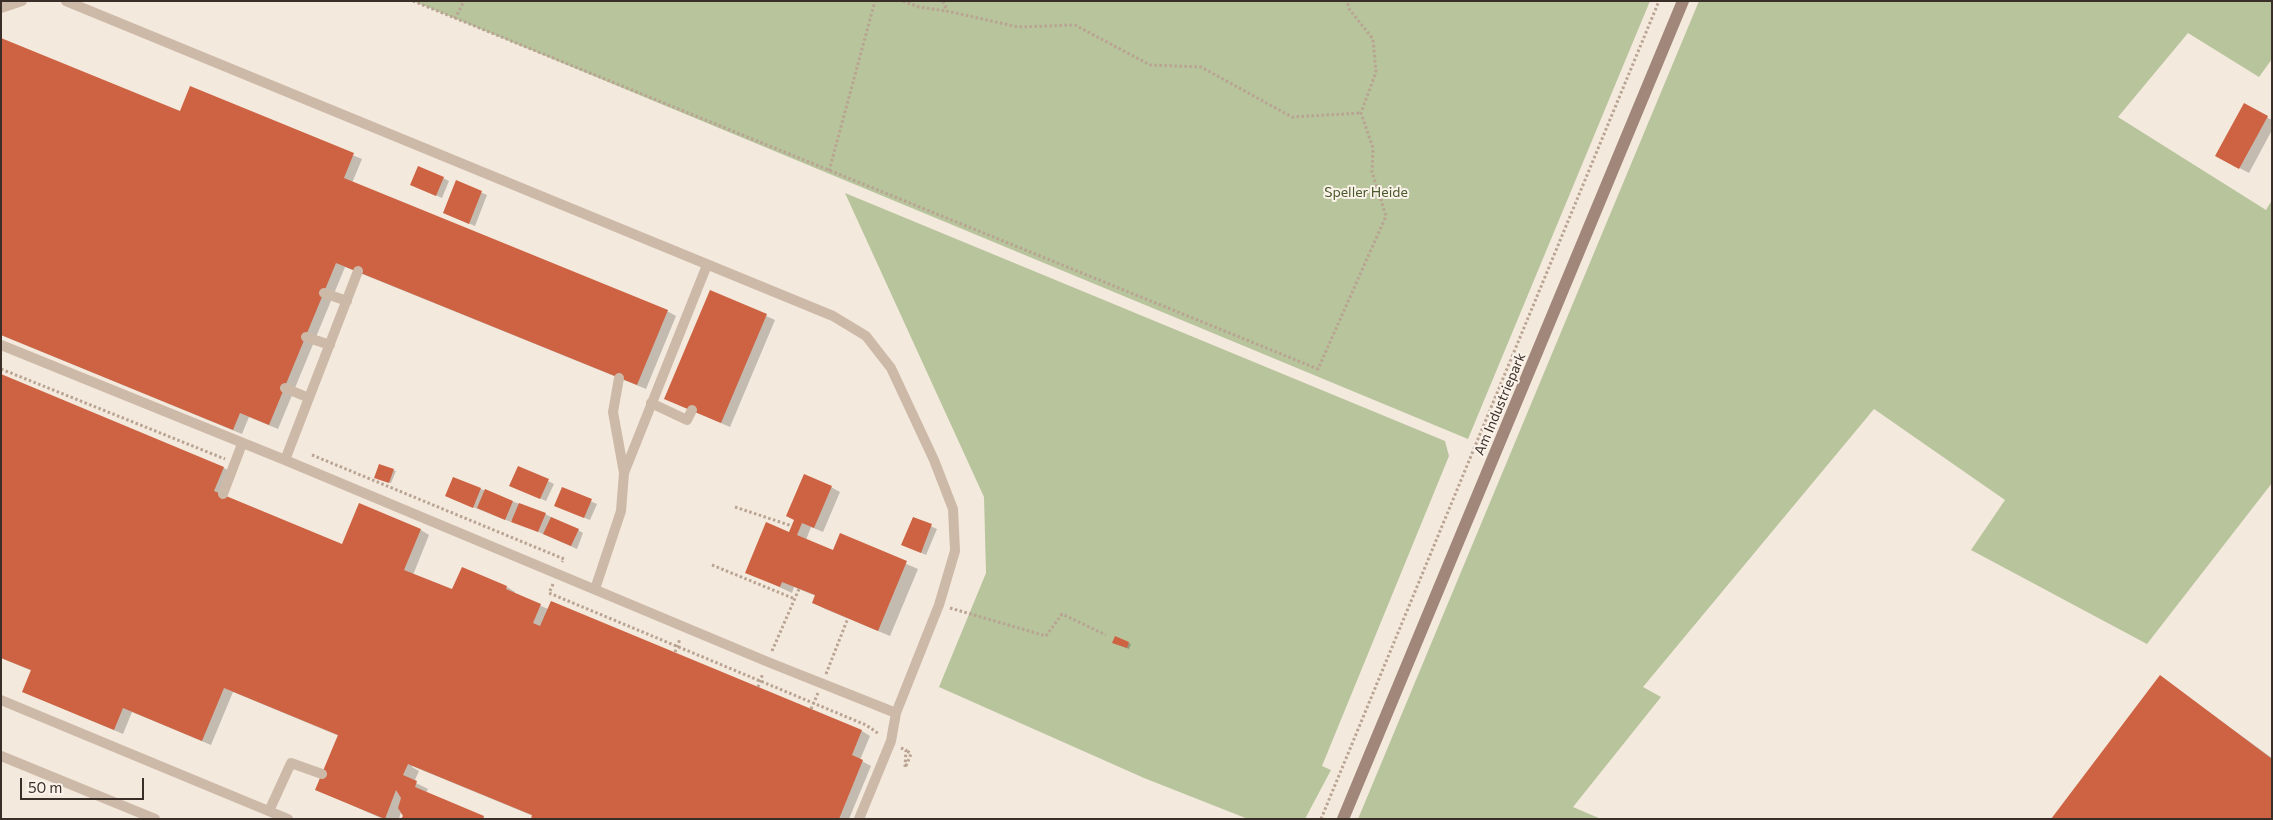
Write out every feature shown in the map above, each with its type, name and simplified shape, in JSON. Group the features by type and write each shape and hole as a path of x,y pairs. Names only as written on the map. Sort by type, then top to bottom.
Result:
{"street":[{"name":"Am Industriepark","path":"1344,819 1684,1"}],"lane":[{"path":"1,8 22,1"},
{"path":"66,1 833,316 866,336 891,368 934,460 953,509 955,551 939,605 896,713 891,741 858,819"},
{"path":"624,473 707,265"},
{"path":"285,460 358,271"},
{"path":"324,293 347,301"},
{"path":"306,337 330,345"},
{"path":"1,345 285,460 768,662 896,713"},
{"path":"595,589 621,511 624,473 613,412 620,378"},
{"path":"284,388 309,398"},
{"path":"651,404 687,420 692,410"},
{"path":"223,494 242,444"},
{"path":"1,700 288,819"},
{"path":"1,756 154,819"},
{"path":"269,811 291,763 322,774"}],"path":[{"path":"413,1 1318,370 1386,216 1372,172 1374,148 1361,113 1376,72 1373,39 1349,9 1347,1"},
{"path":"455,19 464,1"},
{"path":"829,171 875,1"},
{"path":"903,1 919,7 947,11 1018,28 1076,25 1150,65 1201,67 1292,117 1361,113"},
{"path":"943,1 947,11"},
{"path":"1321,819 1659,1"},
{"path":"1,369 234,463"},
{"path":"735,507 792,526"},
{"path":"712,565 794,599"},
{"path":"758,687 799,589"},
{"path":"939,605 1046,636 1062,614 1106,635"},
{"path":"812,709 848,618"},
{"path":"905,767 911,754 906,750"}],"green space":[{"name":"Speller Heide","path":"413,1 1650,1 1468,439"},
{"path":"1699,1 2272,1 2272,59 2259,77 2188,33 2118,117 2266,210 2272,200 2272,483 2147,644 1971,550 2005,500 1874,409 1643,687 1661,697 1573,807 1601,819 1358,819"},
{"path":"845,193 1445,441 1449,456 1322,766 1331,770 1305,819 1248,819 1144,778 939,687 986,573 984,497"}],"building":[{"path":"1,38 180,111 190,86 354,153 344,178 668,310 637,385 336,263 269,425 240,413 233,430 1,335"},
{"path":"2244,103 2268,116 2239,169 2215,156"},
{"path":"418,166 444,177 436,196 410,185"},
{"path":"456,180 482,191 469,224 443,213"},
{"path":"710,290 767,314 721,423 664,399"},
{"path":"1,374 224,467 214,491 342,544 359,503 421,529 404,570 452,589 462,567 507,586 506,589 541,604 533,623 540,626 551,601 862,730 852,755 863,760 839,819 531,819 532,815 408,764 403,775 417,781 415,787 484,816 483,819 401,819 403,816 398,808 401,798 396,790 385,819 315,790 338,735 224,688 202,741 123,708 114,730 22,692 31,670 1,658"},
{"path":"379,464 394,469 389,483 374,478"},
{"path":"518,466 549,479 540,499 509,486"},
{"path":"804,474 832,486 814,528 802,523 797,535 833,550 840,533 907,561 878,631 812,603 815,595 782,582 780,587 745,573 766,522 789,532 794,520 786,516"},
{"path":"453,477 481,488 473,508 445,496"},
{"path":"562,487 592,499 584,518 554,506"},
{"path":"485,489 513,501 505,520 477,508"},
{"path":"519,503 546,513 538,532 511,522"},
{"path":"551,517 579,529 571,546 543,534"},
{"path":"913,517 932,524 921,553 901,545"},
{"path":"1115,636 1129,642 1127,648 1112,643"},
{"path":"2160,675 2272,759 2272,819 2051,819"}]}
